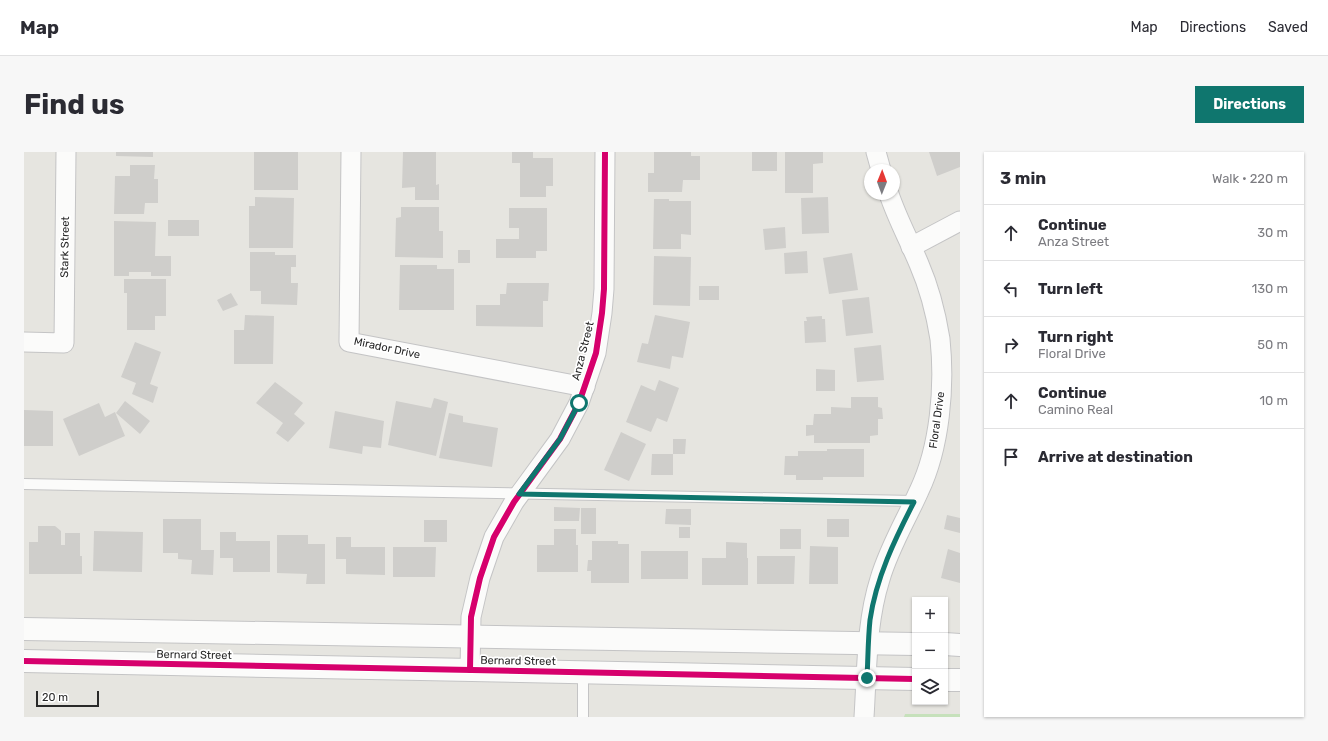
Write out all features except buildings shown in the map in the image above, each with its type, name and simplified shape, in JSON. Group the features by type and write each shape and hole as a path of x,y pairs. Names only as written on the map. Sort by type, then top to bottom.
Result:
{"street":[{"name":"Stark Street","path":"24,342 64,343 66,152"},
{"name":"Mirador Drive","path":"351,152 349,342 585,387"},
{"name":"Anza Street","path":"470,670 471,617 480,578 494,537 519,494 560,439 579,403 596,353 602,313 605,152"},
{"path":"876,152 879,164"},
{"name":"Floral Drive","path":"864,717 870,618 880,579 894,542 920,489 931,456 939,420 942,380 940,339 931,299 920,265 891,200"},
{"path":"911,246 960,221"},
{"path":"24,629 470,635 912,644"},
{"path":"948,644 960,645"},
{"name":"Bernard Street","path":"24,661 912,679"},
{"path":"948,680 960,680"}],"lane":[{"path":"24,484 914,502"},
{"path":"583,672 583,717"}],"green space":[{"path":"905,714 960,714 960,717 904,717"}],"cycle path":[{"path":"470,670 471,617 480,578 494,537 514,502 560,439 579,403 596,353 604,289 605,152"},
{"path":"24,661 912,679"}],"route":[{"path":"579,403 560,439 519,494 914,502 894,542 880,579 870,618 867,678"}]}
